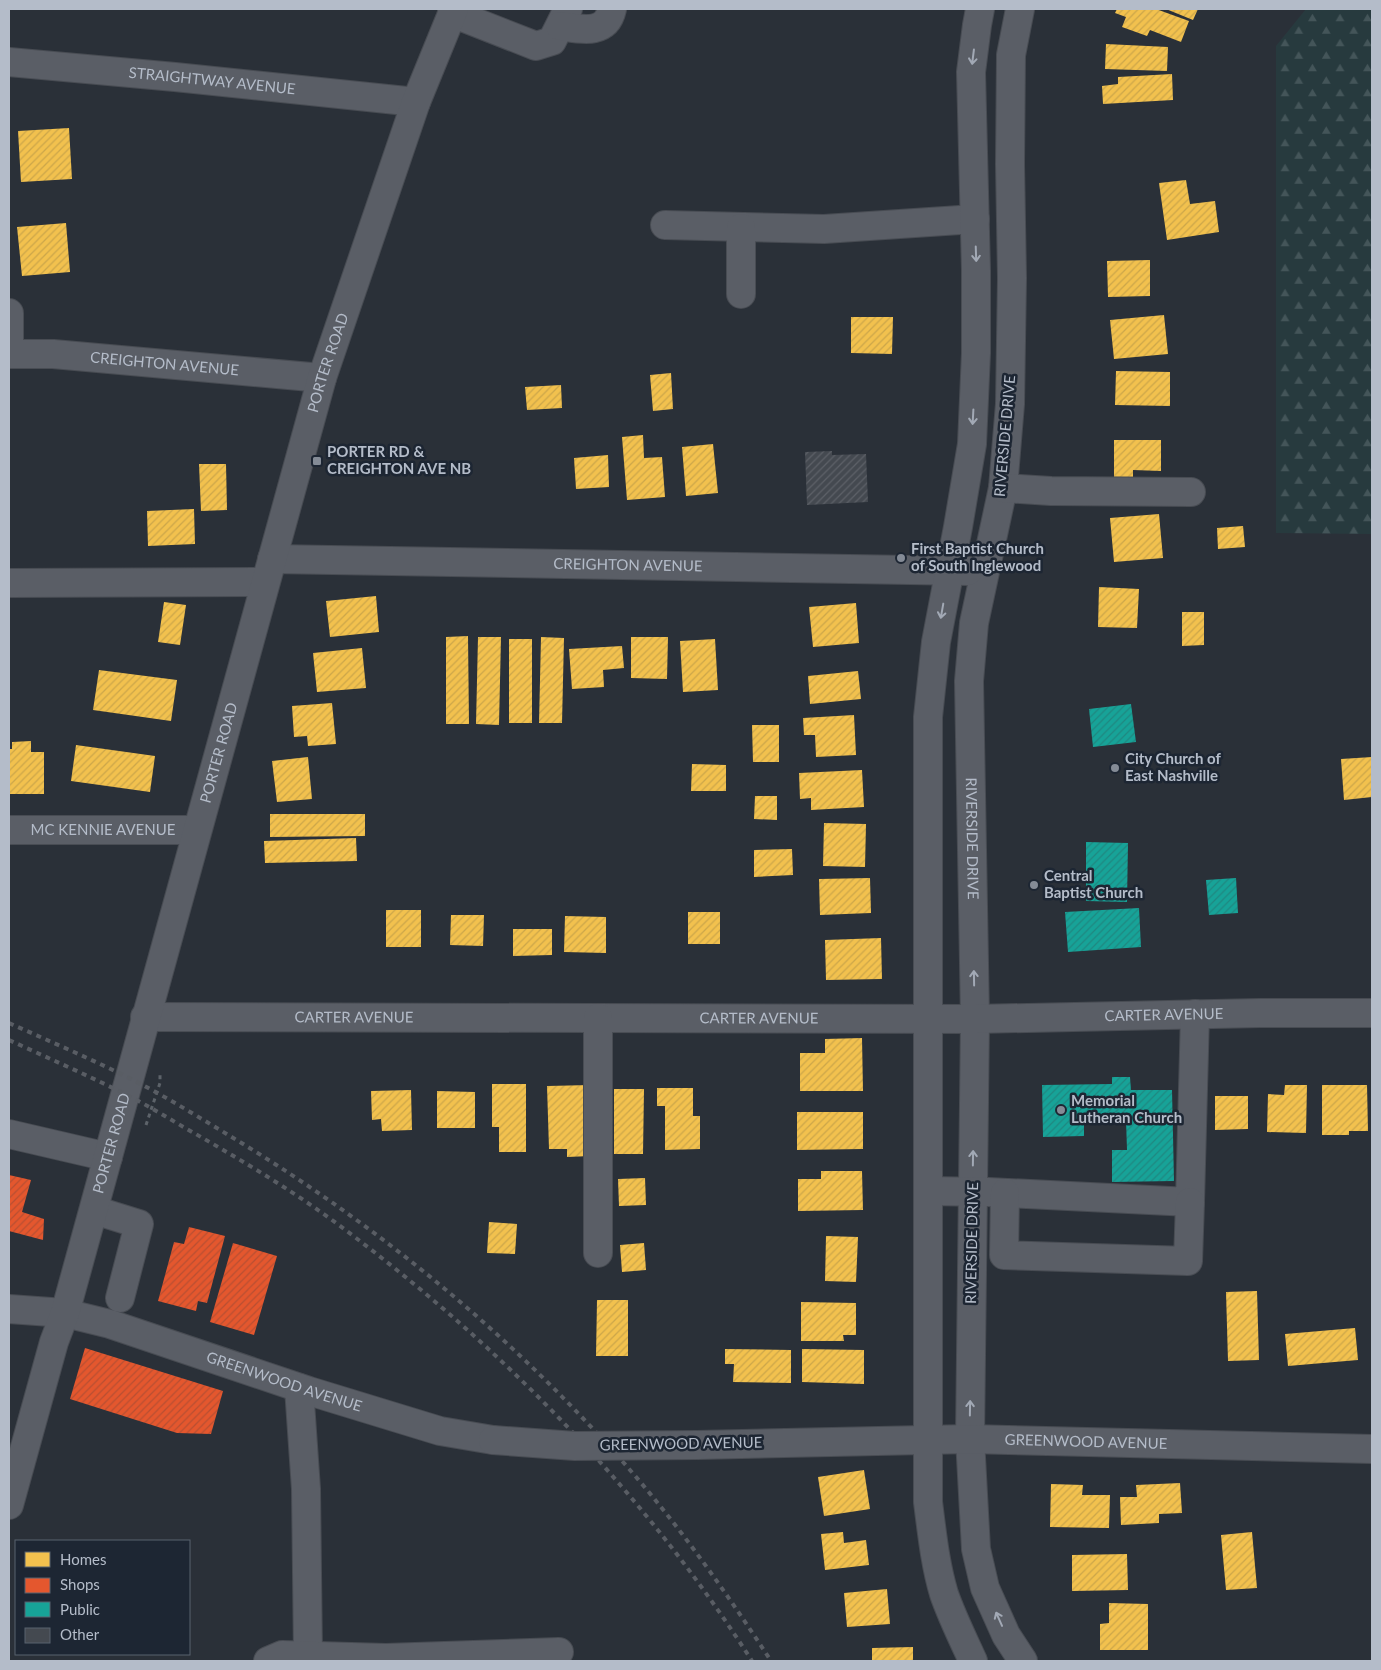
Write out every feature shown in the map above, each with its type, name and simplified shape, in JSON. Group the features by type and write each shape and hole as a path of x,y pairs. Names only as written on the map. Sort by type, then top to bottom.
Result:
{"street":[{"path":"453,11 536,46 552,41 564,18 590,30 601,26 611,14 612,9"},
{"name":"RIVERSIDE DRIVE","path":"1020,9 1011,55 1012,278 1010,404 1003,488 974,623 969,681 975,1019 970,1439 976,1549 985,1588 1006,1636 1023,1661"},
{"name":"PORTER ROAD","path":"9,1505 54,1342 65,1313 94,1210 145,1017 322,378 416,102 453,11"},
{"path":"973,1661 957,1628 944,1593 934,1552 928,1502 928,717 936,642 972,444 976,353 971,72 978,17 1015,36"},
{"name":"STRAIGHTWAY AVENUE","path":"9,62 416,102"},
{"path":"664,226 824,229 975,219"},
{"path":"741,228 741,294"},
{"path":"9,313 9,354"},
{"name":"CREIGHTON AVENUE","path":"9,354 53,354 322,378"},
{"path":"1003,488 1052,491 1191,492"},
{"name":"CREIGHTON AVENUE","path":"9,583 269,570 984,571"},
{"name":"MC KENNIE AVENUE","path":"9,830 197,830"},
{"name":"CARTER AVENUE","path":"145,1017 975,1019 1195,1014 1372,1013"},
{"path":"1005,1193 1004,1254 1188,1261 1195,1014"},
{"path":"598,1018 598,1253"},
{"path":"9,1134 108,1157"},
{"path":"929,1191 973,1191 1190,1202"},
{"path":"94,1210 140,1224 120,1298"},
{"name":"GREENWOOD AVENUE","path":"9,1309 65,1313 110,1324 299,1388 440,1431 493,1440 575,1446 970,1439 1372,1449"},
{"path":"299,1388 306,1489 308,1656"},
{"path":"268,1661 282,1655 386,1658 559,1652"}],"path":[{"path":"146,1126 160,1083"}],"green space":[{"path":"1306,9 1372,9 1372,534 1276,533 1276,46"}],"building: Homes":[{"path":"1117,9 1156,9 1189,21 1181,42 1150,30 1147,36 1122,27 1126,17 1115,13"},
{"path":"1166,9 1198,9 1193,20"},
{"path":"1106,44 1168,47 1167,71 1105,69"},
{"path":"1172,74 1173,100 1103,104 1102,86 1118,84 1118,77"},
{"path":"69,128 72,179 21,182 18,131"},
{"path":"1186,180 1190,204 1215,201 1219,232 1167,240 1159,183"},
{"path":"66,223 70,272 22,276 17,227"},
{"path":"1150,260 1150,296 1108,297 1107,261"},
{"path":"1164,315 1168,354 1114,359 1110,320"},
{"path":"851,317 893,317 892,354 851,353"},
{"path":"1116,371 1170,372 1170,406 1115,405"},
{"path":"671,373 673,409 653,411 650,375"},
{"path":"561,385 562,408 527,410 525,387"},
{"path":"643,435 644,458 662,457 665,497 627,500 622,437"},
{"path":"1114,440 1161,440 1161,471 1133,470 1133,479 1114,479"},
{"path":"713,444 718,493 686,496 682,447"},
{"path":"608,455 609,487 576,489 574,458"},
{"path":"199,464 226,464 227,510 201,511"},
{"path":"194,509 195,544 148,546 147,511"},
{"path":"1159,514 1163,558 1114,562 1110,518"},
{"path":"1243,526 1245,547 1218,549 1217,528"},
{"path":"1099,587 1139,589 1137,628 1098,627"},
{"path":"376,596 379,632 330,637 326,601"},
{"path":"164,602 186,605 180,645 158,642"},
{"path":"856,603 859,643 813,647 809,607"},
{"path":"1182,612 1204,612 1204,645 1182,646"},
{"path":"468,636 469,724 446,724 446,637"},
{"path":"478,637 501,637 499,725 476,724"},
{"path":"541,637 564,638 562,723 539,723"},
{"path":"631,637 668,637 667,679 631,678"},
{"path":"509,639 532,639 532,723 509,723"},
{"path":"715,639 718,690 683,692 680,641"},
{"path":"622,646 624,668 603,670 604,687 572,689 569,649"},
{"path":"362,648 366,688 317,692 313,653"},
{"path":"99,670 177,680 171,721 93,710"},
{"path":"858,671 861,699 810,704 808,676"},
{"path":"332,703 336,744 308,746 307,736 294,737 292,706"},
{"path":"854,715 856,755 816,757 815,735 804,735 803,718"},
{"path":"752,725 779,725 779,762 753,762"},
{"path":"31,741 31,752 44,752 44,794 9,794 9,749 12,749 12,742"},
{"path":"76,745 155,756 150,792 71,781"},
{"path":"308,757 312,799 277,802 272,761"},
{"path":"1372,757 1372,797 1344,800 1341,759"},
{"path":"692,764 726,765 726,791 691,791"},
{"path":"862,770 864,807 811,810 811,798 800,799 799,773"},
{"path":"755,796 777,796 777,820 754,819"},
{"path":"270,814 365,814 365,836 270,837"},
{"path":"824,823 866,824 865,867 823,866"},
{"path":"356,838 357,861 265,863 264,841"},
{"path":"792,849 793,875 754,877 754,850"},
{"path":"870,878 871,913 820,915 819,879"},
{"path":"386,910 421,910 421,947 386,947"},
{"path":"688,912 720,912 720,944 688,944"},
{"path":"451,915 484,915 483,946 450,945"},
{"path":"565,916 606,917 606,953 564,952"},
{"path":"513,929 552,929 552,955 513,956"},
{"path":"881,938 882,979 826,980 825,940"},
{"path":"862,1038 863,1091 800,1091 800,1053 825,1053 825,1039"},
{"path":"492,1084 526,1084 526,1152 499,1152 499,1127 492,1127"},
{"path":"590,1085 591,1156 567,1157 567,1149 549,1149 547,1086"},
{"path":"1285,1085 1307,1085 1306,1133 1267,1132 1268,1094 1284,1095"},
{"path":"1322,1085 1367,1085 1368,1131 1349,1131 1349,1135 1322,1135"},
{"path":"657,1088 693,1088 693,1116 700,1116 700,1149 665,1150 665,1106 657,1106"},
{"path":"614,1089 644,1089 643,1154 614,1154"},
{"path":"411,1090 412,1130 382,1131 381,1119 372,1120 371,1091"},
{"path":"437,1091 475,1092 475,1128 437,1128"},
{"path":"1215,1096 1248,1096 1248,1129 1215,1130"},
{"path":"797,1112 863,1112 863,1149 797,1150"},
{"path":"821,1171 862,1171 863,1210 798,1211 798,1179 821,1179"},
{"path":"645,1178 646,1205 619,1206 618,1179"},
{"path":"489,1222 517,1224 515,1254 487,1253"},
{"path":"826,1236 858,1237 856,1282 825,1281"},
{"path":"644,1243 646,1270 622,1272 620,1245"},
{"path":"1257,1291 1259,1360 1228,1361 1226,1292"},
{"path":"597,1300 628,1300 628,1356 596,1356"},
{"path":"801,1302 856,1303 856,1335 843,1335 844,1341 801,1341"},
{"path":"1355,1328 1358,1360 1288,1366 1285,1334"},
{"path":"725,1349 791,1350 791,1383 733,1382 734,1364 725,1364"},
{"path":"802,1349 864,1350 864,1384 802,1382"},
{"path":"864,1470 870,1509 824,1516 818,1477"},
{"path":"1180,1483 1182,1513 1159,1514 1159,1523 1121,1525 1120,1497 1137,1497 1136,1485"},
{"path":"1051,1484 1083,1485 1082,1495 1110,1495 1109,1528 1050,1527"},
{"path":"843,1532 844,1543 866,1540 869,1565 825,1570 821,1534"},
{"path":"1252,1532 1257,1588 1226,1590 1221,1535"},
{"path":"1127,1554 1128,1590 1072,1591 1072,1555"},
{"path":"887,1589 890,1624 847,1627 844,1593"},
{"path":"1109,1603 1148,1604 1148,1650 1100,1650 1100,1624 1109,1623"},
{"path":"913,1647 913,1661 872,1661 872,1648"}],"building: Shops":[{"path":"9,1175 31,1180 22,1212 44,1219 43,1240 9,1231"},
{"path":"189,1227 225,1236 207,1303 198,1301 196,1311 158,1301 174,1242 184,1244"},
{"path":"233,1243 277,1256 254,1335 210,1322"},
{"path":"85,1348 223,1391 211,1434 177,1433 70,1399"}],"building: Public":[{"path":"1131,704 1136,742 1093,747 1089,709"},
{"path":"1086,842 1128,843 1127,902 1086,901"},
{"path":"1236,878 1238,913 1209,915 1206,880"},
{"path":"1139,908 1141,947 1068,952 1065,912"},
{"path":"1112,1077 1130,1077 1131,1090 1172,1090 1174,1181 1112,1182 1112,1150 1127,1150 1126,1120 1084,1121 1084,1136 1043,1137 1042,1085 1112,1084"}],"building: Other":[{"path":"832,451 832,455 866,454 868,502 807,505 805,452"}],"railway":[{"path":"9,1023 129,1078 230,1136 337,1206 439,1284 534,1369 623,1462 701,1559 771,1661"},
{"path":"9,1040 134,1099 229,1153 315,1208 393,1267 508,1367 562,1421 614,1478 663,1537 709,1598 752,1661"}],"place":[{"name":"PORTER RD & CREIGHTON AVE NB","path":"317,461"},
{"name":"First Baptist Church of South Inglewood","path":"901,558"},
{"name":"City Church of East Nashville","path":"1115,768"},
{"name":"Central Baptist Church","path":"1034,885"},
{"name":"Memorial Lutheran Church","path":"1061,1110"}]}
